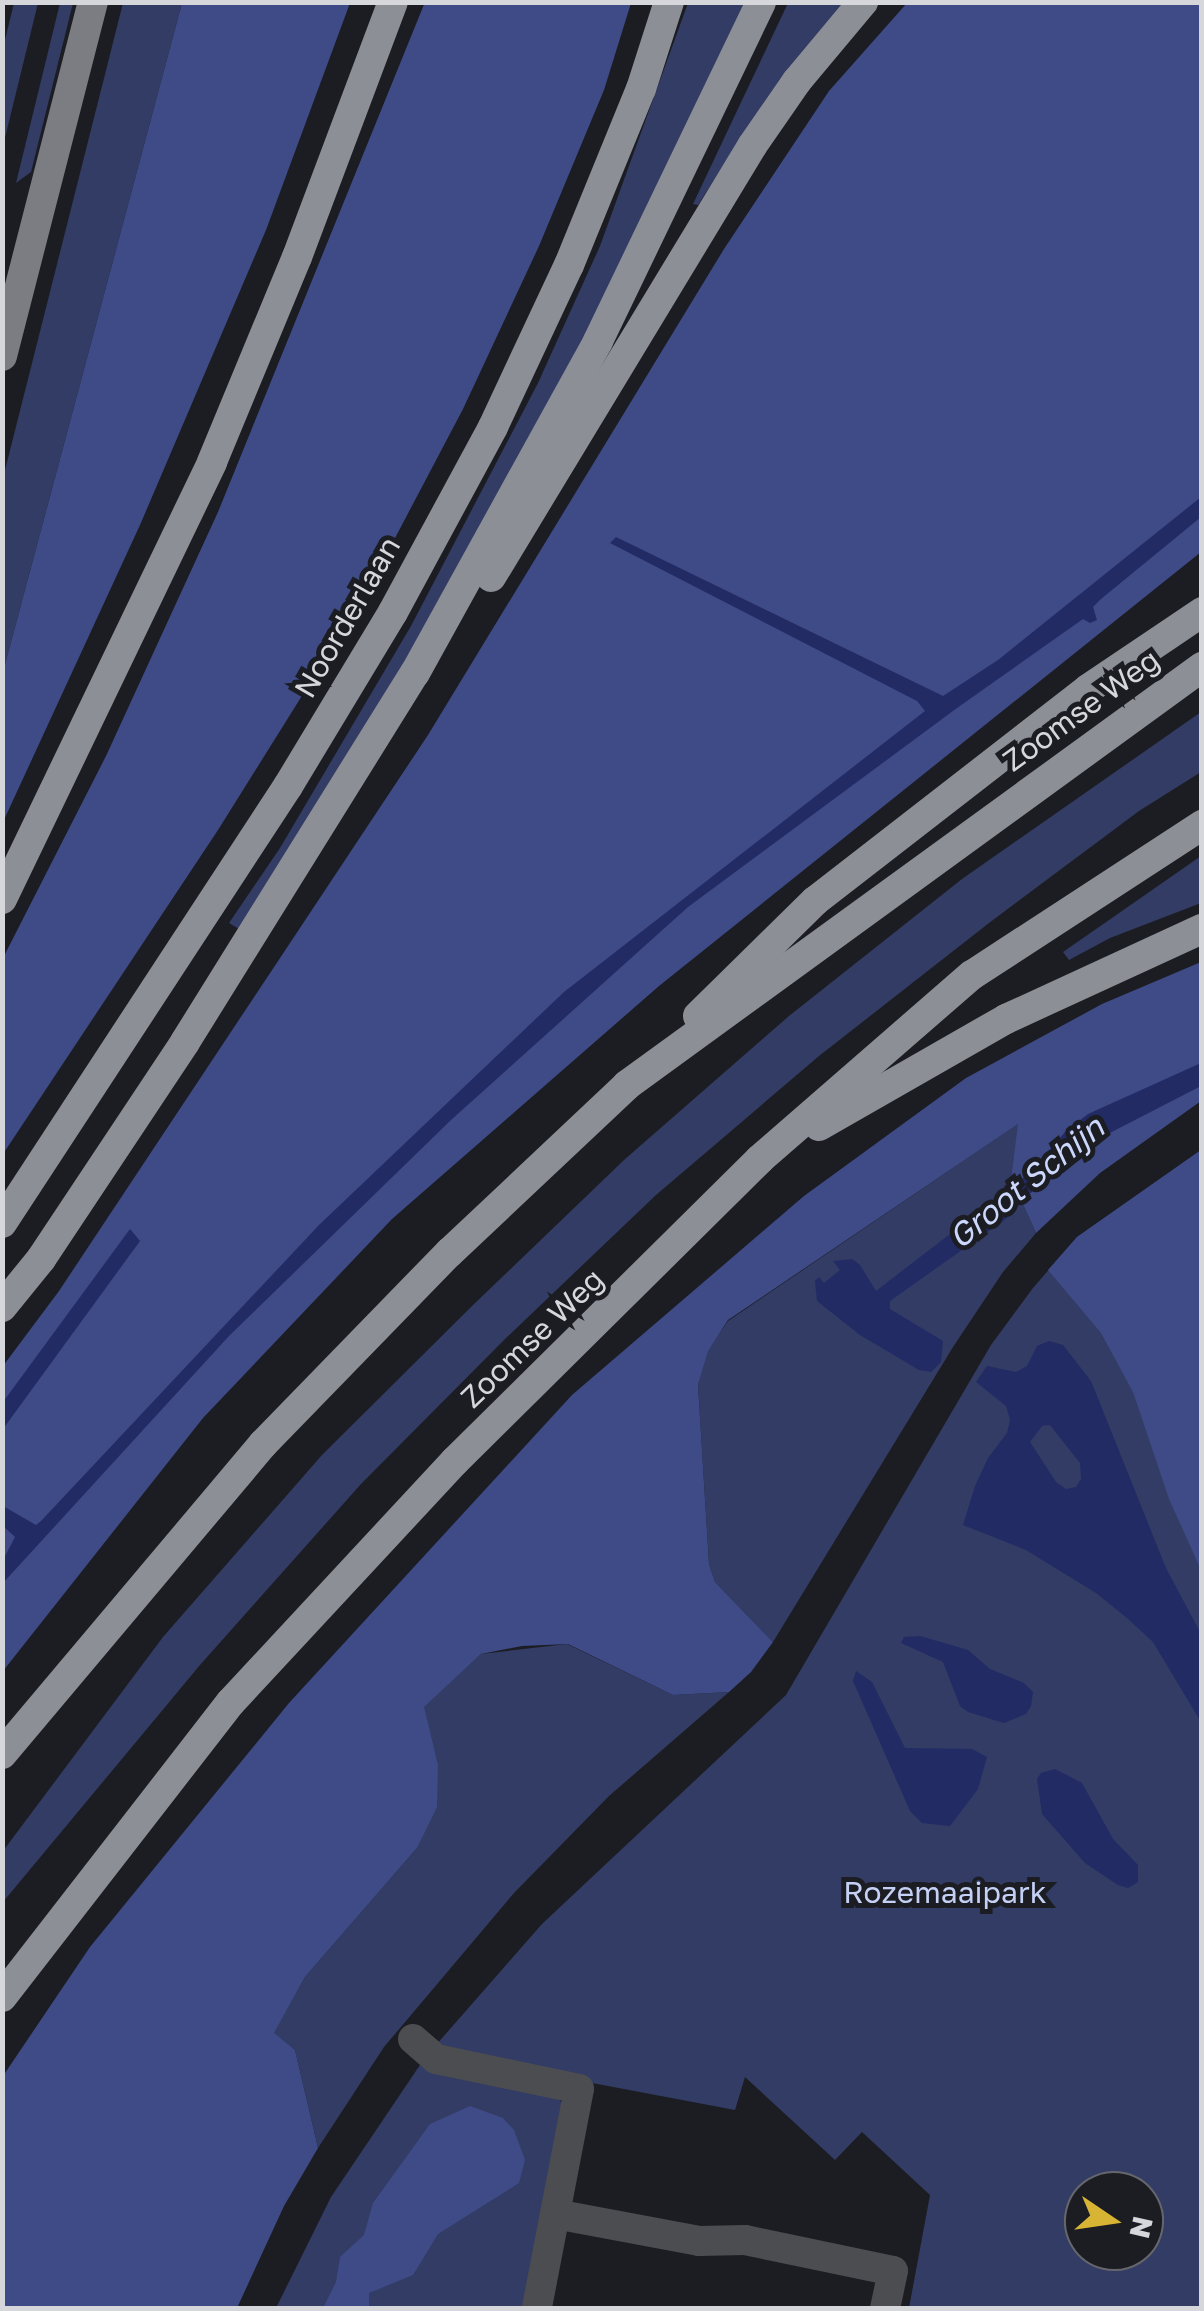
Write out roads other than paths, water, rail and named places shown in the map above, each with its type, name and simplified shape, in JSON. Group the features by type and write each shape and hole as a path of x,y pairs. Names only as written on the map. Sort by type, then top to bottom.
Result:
{"highway":[{"path":"2,899 212,462 297,257 393,2"},
{"name":"Noorderlaan","path":"2,1223 288,786 393,612 493,427 569,265 641,89 669,2"},
{"path":"2,1307 41,1259 184,1042 415,673 598,341 761,2"},
{"path":"415,673 486,584 752,146 796,81 863,2"},
{"path":"627,1086 815,901 1088,689 1200,613"},
{"name":"Zoomse Weg","path":"2,1754 262,1444 449,1253 627,1086 1202,666"},
{"name":"Zoomse Weg","path":"2,1997 231,1702 455,1460 760,1160 972,974 1202,825"},
{"path":"760,1160 1006,1020 1202,929"}],"main road":[{"path":"2,356 92,2"}],"street":[{"path":"413,2039 436,2059 579,2089 537,2308"},
{"path":"556,2214 699,2241 745,2240 893,2272 885,2308"}],"water":[{"path":"1201,497 1201,517 1101,599 1093,607 1097,620 1090,623 1083,619 688,907 451,1120 229,1336 3,1583 3,1560 15,1537 3,1526 3,1506 36,1525 41,1521 319,1225 564,992 925,711 917,701 610,543 616,537 943,696 998,660"},
{"name":"Groot Schijn","path":"1201,1063 1201,1086 1067,1155 1007,1218 890,1301 890,1309 943,1341 941,1362 931,1372 919,1370 860,1335 817,1301 815,1281 819,1277 824,1283 840,1270 833,1261 852,1259 876,1291 1028,1174 1065,1132 1088,1114"},
{"path":"130,1229 140,1241 3,1429 3,1402"},
{"path":"1049,1341 1063,1345 1091,1381 1166,1568 1201,1634 1201,1722 1153,1642 1127,1618 1096,1593 1026,1550 963,1525 975,1486 988,1458 1007,1433 1010,1420 1006,1406 976,1382 987,1366 1016,1372 1027,1366 1037,1346","holes":["1050,1425 1080,1463 1081,1479 1076,1487 1066,1489 1056,1482 1030,1442 1042,1426"]},
{"path":"920,1636 968,1650 990,1669 1024,1683 1033,1692 1026,1714 1004,1723 968,1712 960,1706 943,1662 901,1643 904,1637"},
{"path":"856,1671 872,1682 905,1748 972,1749 987,1757 978,1789 950,1826 922,1823 910,1811 853,1681"},
{"path":"1055,1769 1082,1783 1113,1839 1138,1865 1138,1882 1128,1888 1118,1885 1085,1863 1042,1814 1037,1779 1041,1773"}],"park label":[{"name":"Rozemaaipark","path":"945,1892"}]}
